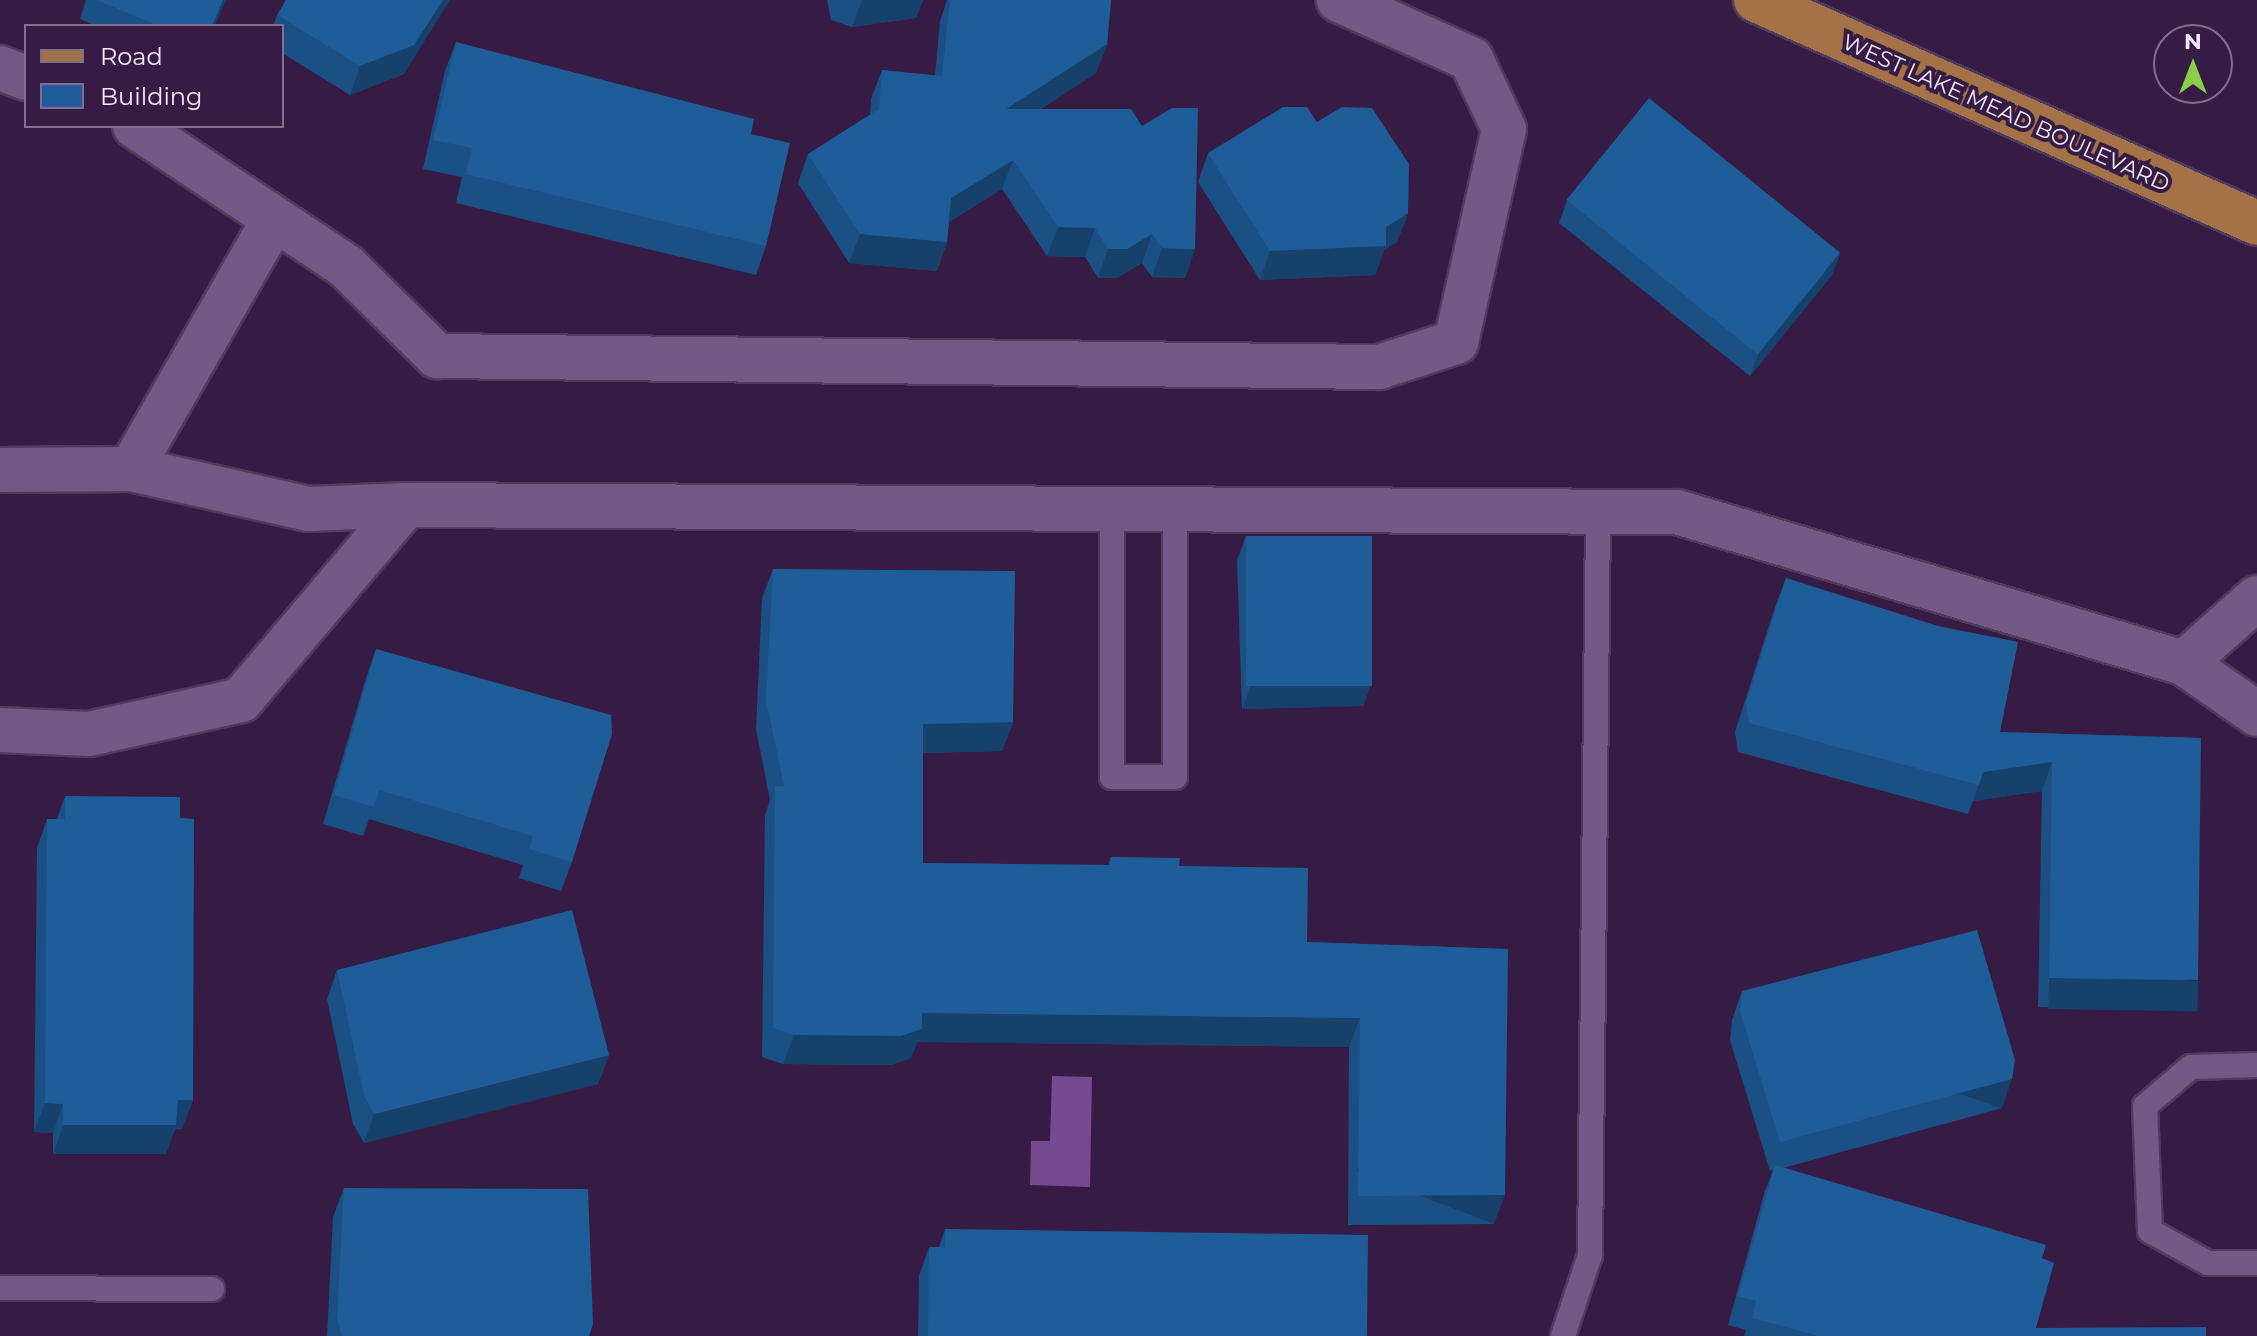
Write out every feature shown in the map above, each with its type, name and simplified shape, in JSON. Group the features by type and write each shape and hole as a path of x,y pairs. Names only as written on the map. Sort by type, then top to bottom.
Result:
{"main road":[{"name":"WEST LAKE MEAD BOULEVARD","path":"1756,0 2257,223"}],"street":[{"path":"138,128 347,267 437,356 1379,367 1456,342 1504,129 1471,59 1339,0"},
{"path":"0,68 24,77"},
{"path":"131,469 274,219"},
{"path":"0,470 131,469 309,509 406,505 1677,512 2184,663 2257,714"},
{"path":"0,730 89,734 241,700 406,505"},
{"path":"2184,663 2257,598"}],"lane":[{"path":"1112,508 1112,777 1175,777 1175,510"},
{"path":"1563,1336 1590,1255 1598,511"},
{"path":"2257,1065 2191,1067 2145,1106 2150,1231 2208,1263 2257,1263"},
{"path":"0,1288 212,1289"}],"shaded area":[{"path":"1052,1076 1092,1077 1090,1187 1030,1185 1031,1141 1050,1141"}],"building":[{"path":"97,0 223,0 213,24 154,24"},
{"path":"286,0 443,0 414,45 360,66 277,15"},
{"path":"950,0 1111,0 1107,44 1006,109 1131,109 1142,126 1172,108 1198,108 1195,249 1162,248 1152,234 1127,249 1108,249 1095,228 1058,227 1013,160 951,198 947,242 860,234 808,154 879,109 882,70 942,76"},
{"path":"456,42 754,119 751,134 790,143 766,246 466,174 472,148 433,140"},
{"path":"1649,98 1840,253 1758,355 1567,200"},
{"path":"1283,107 1307,107 1317,122 1342,107 1372,108 1409,164 1408,213 1386,227 1386,246 1270,251 1208,153"},
{"path":"1246,536 1372,536 1372,686 1246,686"},
{"path":"773,569 1015,571 1013,722 923,724 923,863 1110,865 1111,857 1180,858 1179,866 1308,868 1307,942 1508,949 1505,1195 1358,1196 1360,1018 922,1013 922,1029 901,1036 794,1035 773,1028 775,786 784,786 766,700"},
{"path":"1786,578 1938,626 2018,642 2000,732 2201,738 2198,980 2049,978 2052,762 1983,772 1979,785 1749,723 1746,703"},
{"path":"376,649 611,715 612,734 572,862 529,849 533,836 379,790 374,807 334,795"},
{"path":"65,796 180,797 180,818 194,819 193,1100 178,1100 176,1125 63,1125 63,1104 45,1103 47,819 65,819"},
{"path":"572,910 609,1055 374,1114 364,1095 337,970"},
{"path":"1977,930 2015,1060 2012,1079 1780,1142 1740,1011 1742,991"},
{"path":"1775,1165 2046,1245 2042,1258 2054,1263 2036,1328 2206,1327 2206,1336 1819,1336 1752,1318 1756,1301 1738,1296"},
{"path":"344,1188 588,1189 593,1324 589,1336 342,1336 337,1318"},
{"path":"945,1229 1368,1235 1367,1336 928,1336 929,1247 945,1247"}]}
